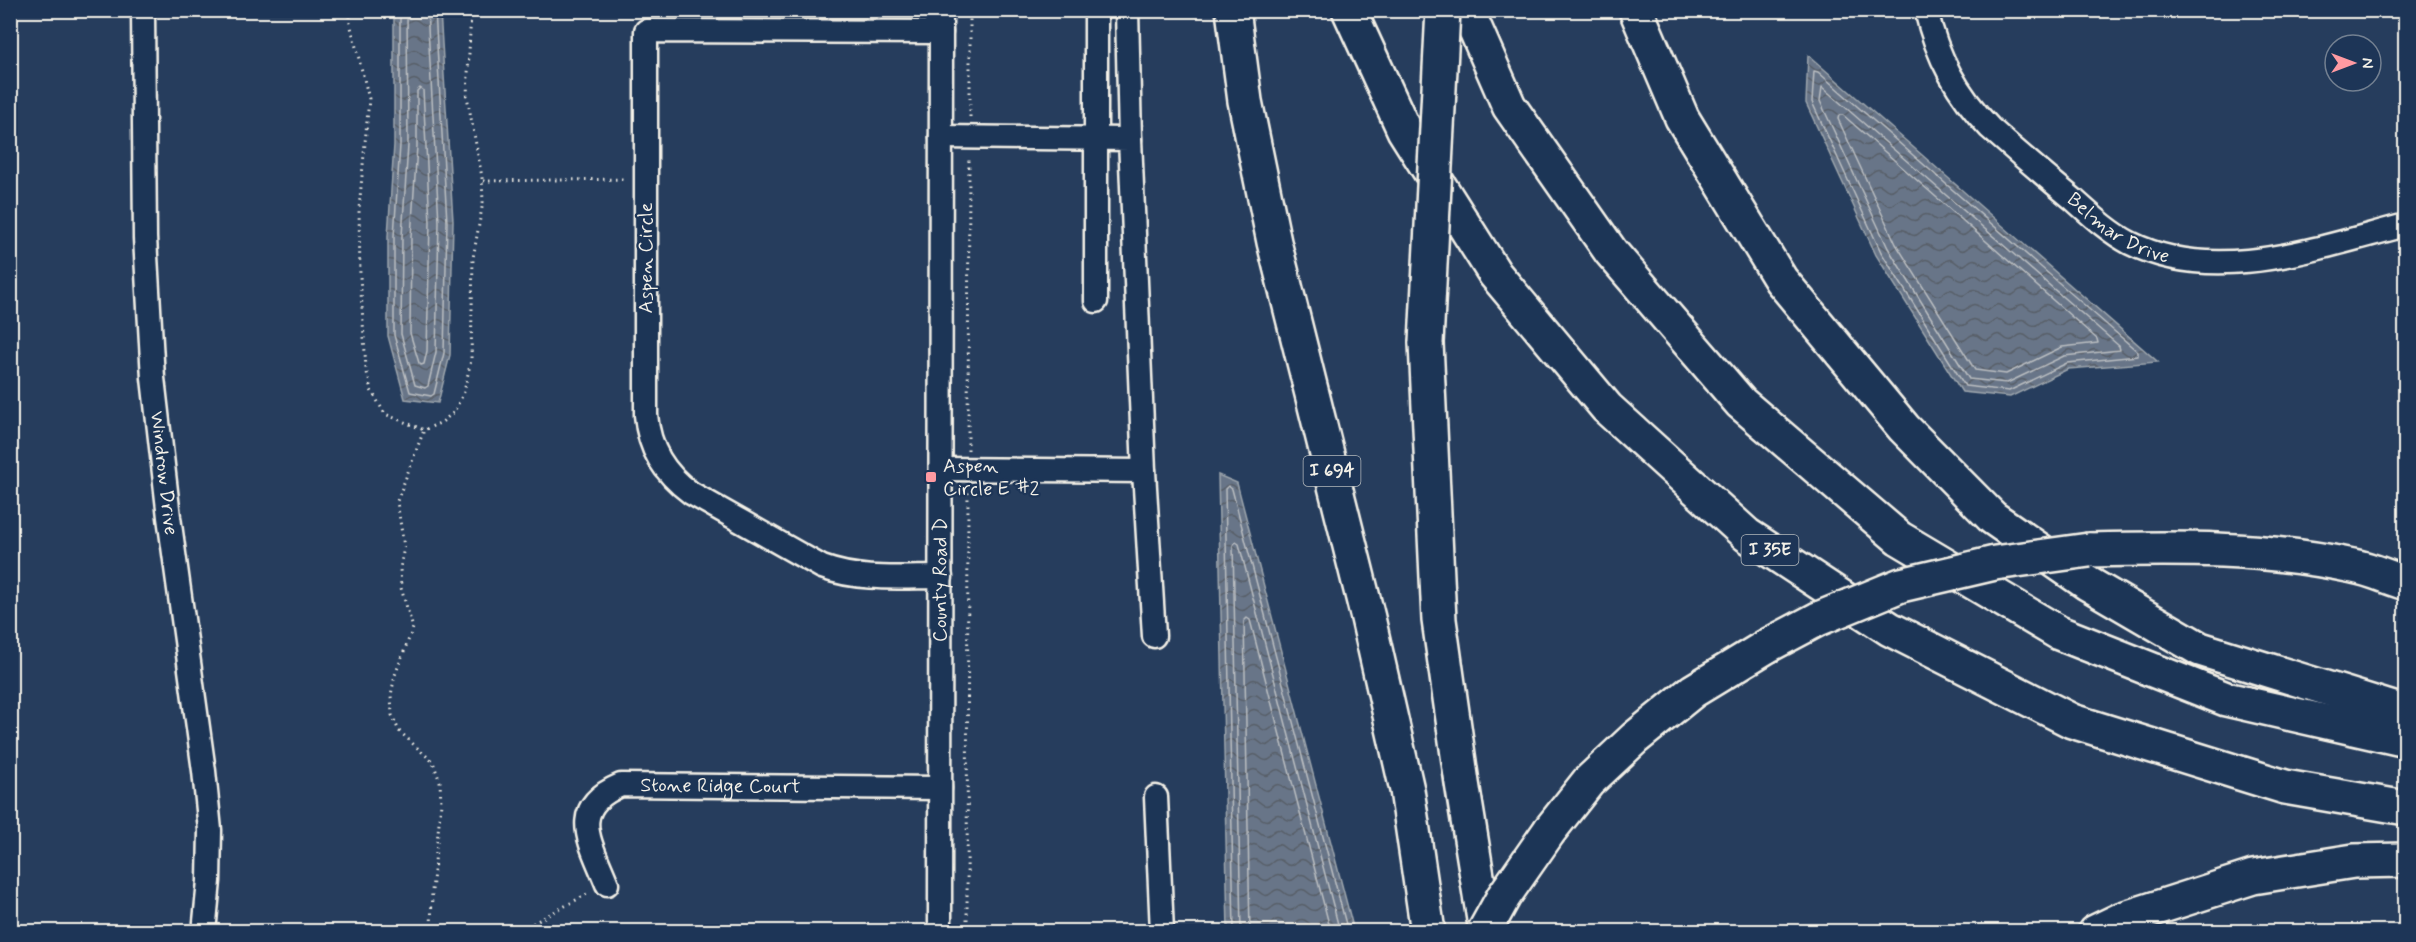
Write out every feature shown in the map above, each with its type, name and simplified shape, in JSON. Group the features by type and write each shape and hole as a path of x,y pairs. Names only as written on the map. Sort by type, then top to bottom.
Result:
{"highway":[{"name":"I 694","path":"1233,10 1245,101 1274,242 1365,607 1407,790 1428,932"},
{"name":"I 35E","path":"1349,10 1404,130 1495,274 1607,408 1747,535 1890,629 2072,721 2285,787 2406,808"},
{"path":"1443,10 1426,343 1439,620 1485,932"},
{"path":"1467,10 1509,106 1611,252 1741,403 1899,538 2060,633 2226,699 2406,740"},
{"path":"1636,10 1682,118 1781,279 1904,428 1993,518 2087,584 2200,649 2406,714"},
{"path":"1485,932 1504,896 1550,830 1588,782 1635,738 1693,691 1767,646 1818,619 1901,585 1995,563 2089,550 2180,548 2255,550 2355,566 2406,583"},
{"path":"2095,932 2122,919 2253,877 2354,861 2406,861"}],"street":[{"name":"Windrow Drive","path":"143,10 145,238 153,378 210,830 209,881 204,932"},
{"path":"1096,10 1098,139 1096,301"},
{"path":"1127,10 1144,471 1154,636"},
{"name":"Belmar Drive","path":"1926,10 1931,34 1942,62 1957,89 1975,113 2106,228 2129,243 2180,260 2222,263 2294,252 2406,225"},
{"name":"County Road D","path":"940,932 941,21"},
{"name":"Aspen Circle","path":"941,21 646,32 646,415 652,448 662,466 675,481 691,493 822,567 843,575 864,577 941,577"},
{"path":"941,137 1130,139"},
{"path":"941,469 1144,471"},
{"name":"Stone Ridge Court","path":"607,884 585,830 588,815 595,801 607,790 621,784 940,788"},
{"path":"1156,797 1162,932"}],"path":[{"path":"350,10 350,23 369,99 359,209 360,276 366,368 371,390 385,414 424,430"},
{"path":"432,932 432,891 441,803 440,782 433,762 399,731 392,715 391,695 395,675 413,628 401,588 399,568 404,548 397,501 424,430 442,422 454,412 464,392 471,360 473,258 481,225 482,181 467,96 471,10"},
{"path":"482,181 646,179"},
{"path":"517,932 607,884"}],"water":[{"path":"394,11 440,11 453,221 450,355 438,403 405,399 388,336 388,236 394,145"},
{"path":"1808,55 2158,362 2068,369 2010,397 1962,392 1876,255 1806,103"},
{"path":"1218,475 1237,483 1354,931 1228,931"}],"place":[{"name":"Aspen Circle E #2","path":"931,477"}]}
